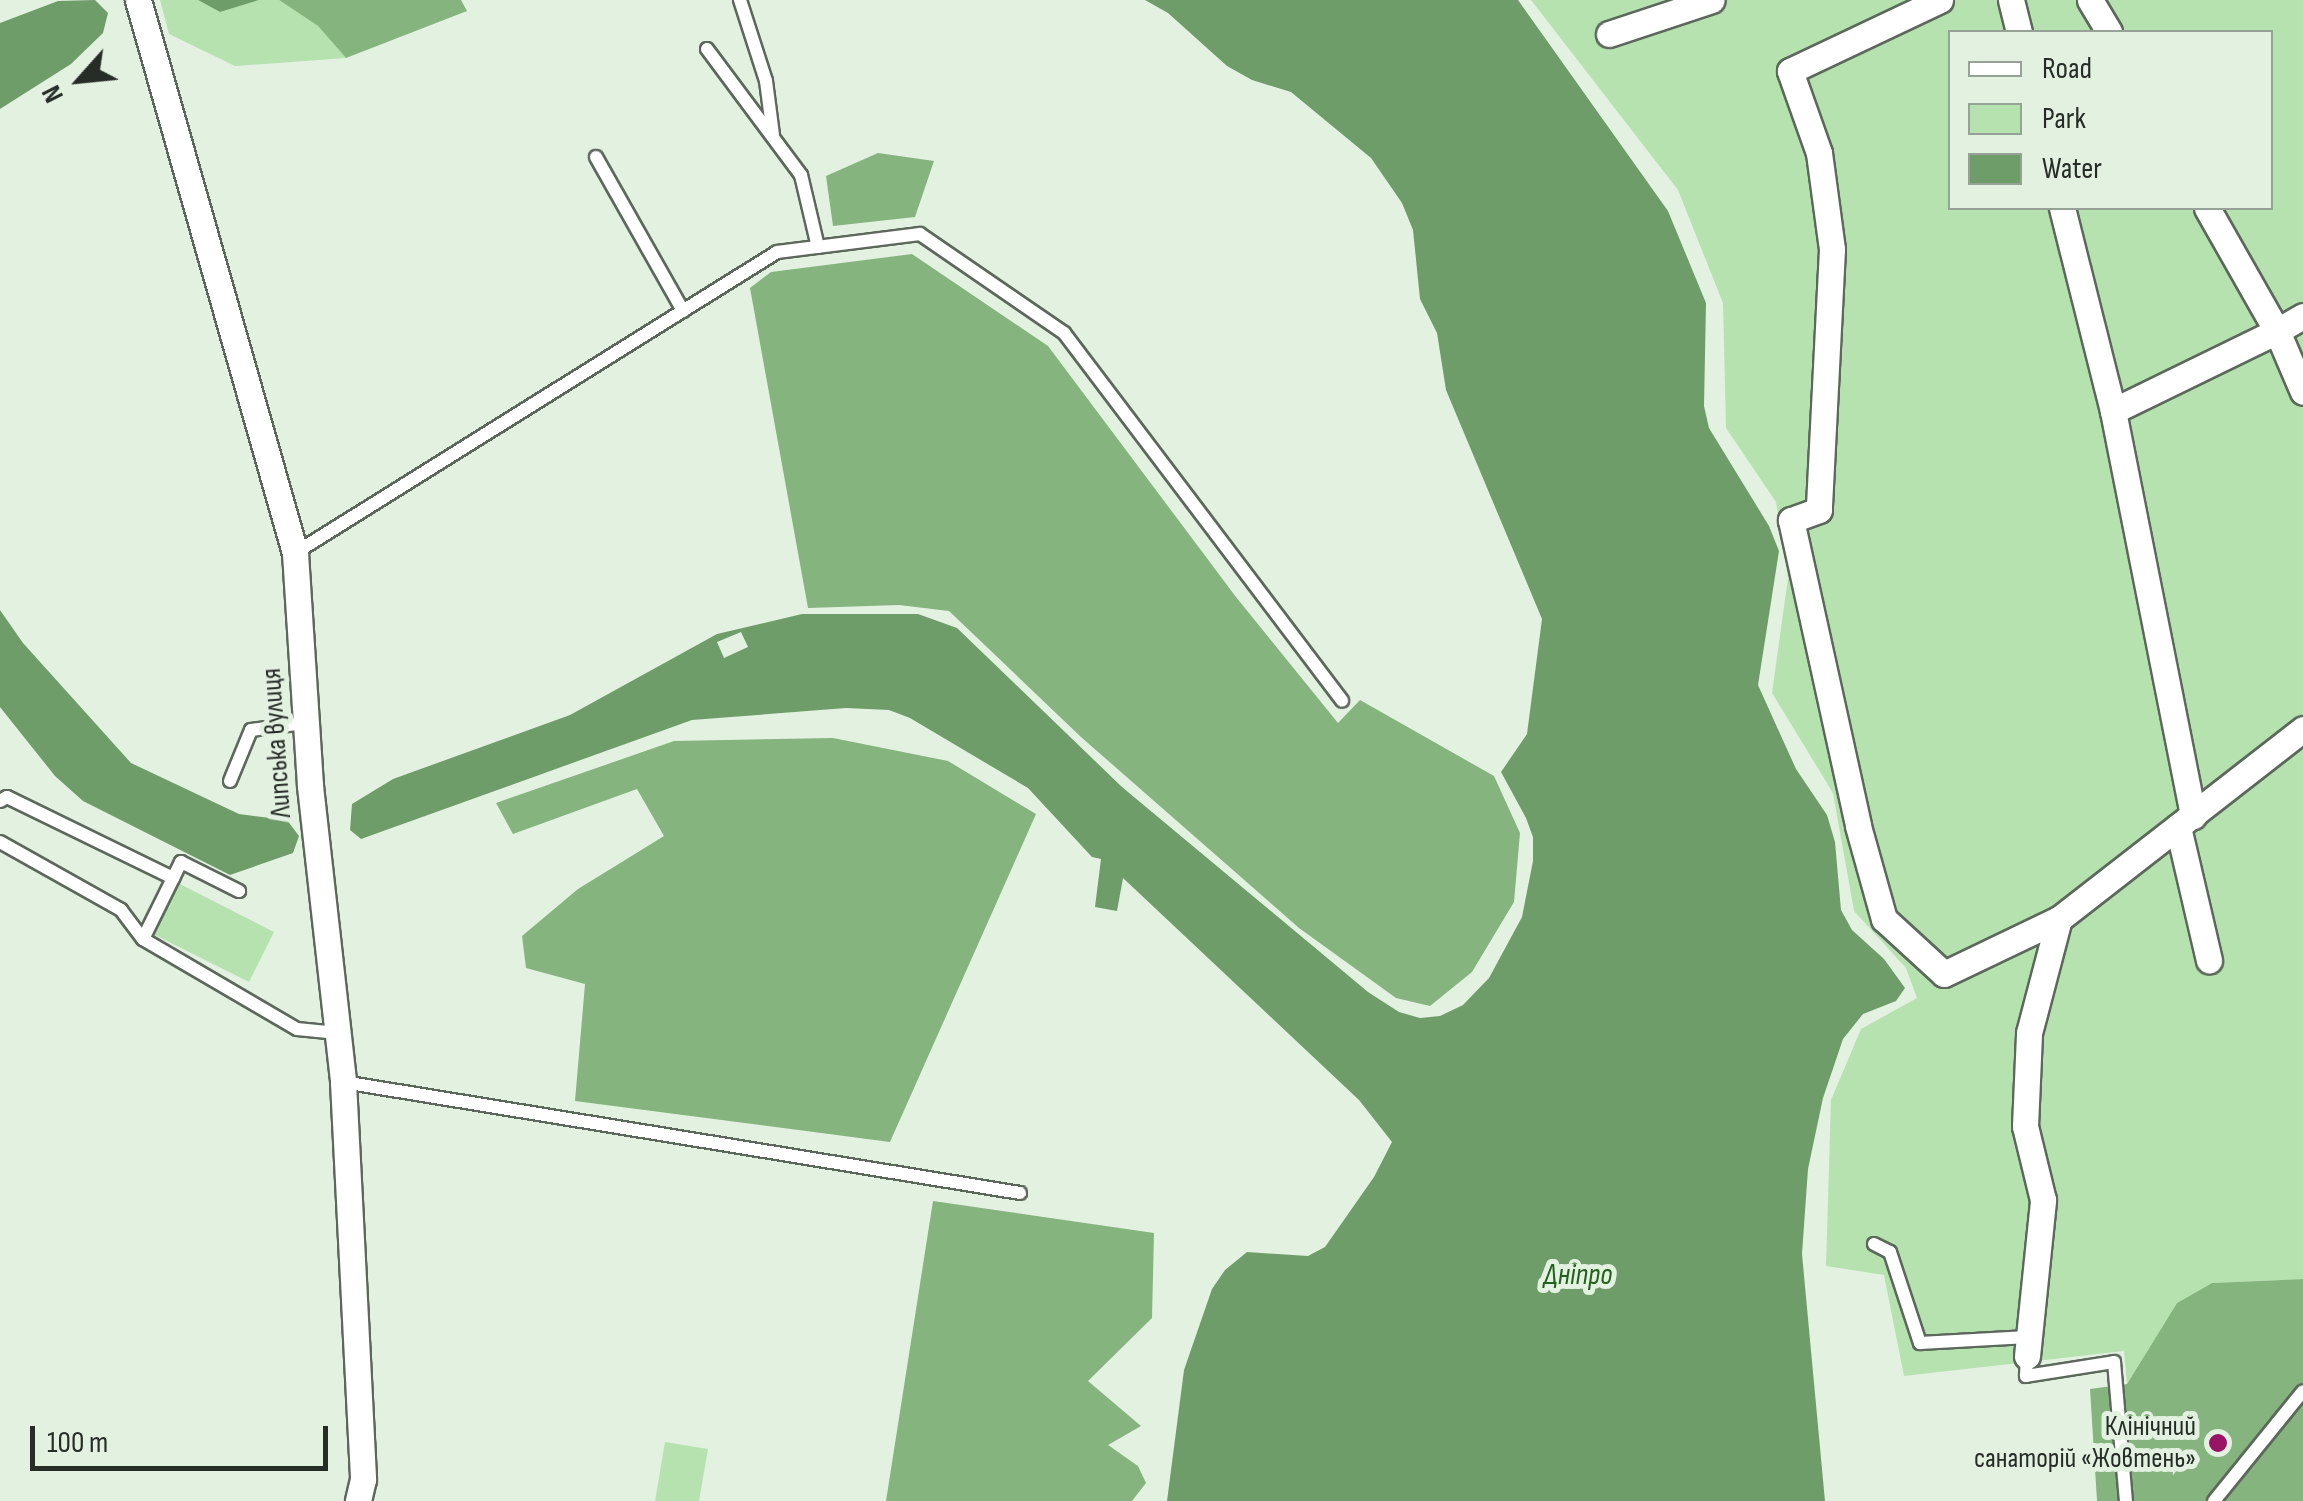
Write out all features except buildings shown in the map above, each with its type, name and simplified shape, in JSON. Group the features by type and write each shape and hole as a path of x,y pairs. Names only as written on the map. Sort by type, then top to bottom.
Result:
{"street":[{"name":"Липська вулиця","path":"138,0 295,553 304,724 343,1082 363,1479 358,1501"},
{"path":"1609,34 1712,0"},
{"path":"1940,0 1790,71 1818,153 1832,249 1820,510 1790,520 1858,826 1884,919 1944,974 2060,919 2303,729"},
{"path":"2010,0 2018,30"},
{"path":"2090,0 2107,30"},
{"path":"2063,210 2113,411 2209,960"},
{"path":"2208,210 2277,332 2303,392"},
{"path":"2113,411 2303,316"},
{"path":"2028,1346 2042,1200 2025,1126 2029,1034 2060,919"}],"lane":[{"path":"740,0 766,80 773,138"},
{"path":"707,48 801,175 818,247"},
{"path":"596,157 683,311"},
{"path":"295,553 777,252 920,234 1064,333 1342,701"},
{"path":"230,781 251,730 304,724"},
{"path":"0,801 6,797 173,878"},
{"path":"0,842 121,910 143,939 297,1029 338,1033"},
{"path":"143,939 181,862 239,891"},
{"path":"343,1082 1020,1193"},
{"path":"1874,1244 1890,1252 1920,1343 2028,1346 2026,1376 2114,1362 2126,1501"},
{"path":"2214,1501 2303,1391"}],"green space":[{"path":"160,0 198,0 220,12 259,0 279,0 318,26 346,58 235,66 169,34"},
{"path":"1531,0 2303,0 2303,1279 2212,1283 2177,1303 2127,1384 2124,1351 1904,1376 1884,1275 1826,1266 1831,1100 1861,1029 1917,998 1906,968 1854,911 1833,793 1772,693 1788,578 1776,502 1726,428 1723,303 1678,190"},
{"path":"176,882 274,932 249,982 151,933"},
{"path":"665,1442 708,1449 699,1501 655,1501"}],"shaded area":[{"path":"279,0 461,0 467,11 346,58 318,26"},
{"path":"878,153 934,161 915,217 833,226 826,176"},
{"path":"912,254 1048,346 1236,597 1338,723 1360,700 1494,776 1520,833 1514,902 1472,972 1430,1006 1396,998 1299,928 1081,737 949,611 899,605 808,608 750,288 771,272"},
{"path":"833,738 948,761 1036,814 890,1142 575,1101 585,984 526,968 522,936 578,889 664,836 637,789 513,834 496,803 674,741"},
{"path":"933,1201 1154,1233 1152,1318 1088,1381 1141,1426 1108,1445 1138,1466 1146,1483 1132,1501 886,1501"},
{"name":"Клінічний санаторій «Жовтень»","path":"2303,1279 2303,1501 2097,1501 2090,1389 2127,1384 2177,1303 2212,1283"}],"water":[{"path":"95,0 108,13 103,33 71,64 0,109 0,23 58,1"},
{"path":"198,0 259,0 220,12"},
{"name":"Дніпро","path":"1145,0 1518,0 1668,211 1706,303 1704,406 1709,428 1769,526 1779,551 1758,685 1796,769 1827,815 1835,842 1841,910 1852,930 1884,959 1905,988 1896,1001 1863,1014 1843,1039 1823,1098 1808,1169 1802,1254 1825,1501 1167,1501 1184,1370 1212,1289 1225,1270 1247,1252 1308,1256 1325,1247 1374,1177 1392,1142 1359,1100 1123,878 1117,911 1095,907 1101,859 1092,857 1028,788 910,718 889,710 846,708 692,720 361,839 350,830 352,804 393,779 570,715 717,634 802,614 918,614 957,628 1122,787 1368,992 1399,1012 1420,1018 1440,1016 1463,1005 1489,978 1522,917 1533,861 1533,837 1501,772 1527,734 1542,619 1446,390 1437,333 1420,299 1413,230 1402,203 1371,158 1291,92 1252,80 1227,66 1168,13"},
{"path":"0,610 23,643 131,763 239,814 287,820 299,836 293,853 230,875 83,801 55,776 0,707"}],"pier":[{"path":"741,632 748,647 724,658 717,642"}],"place":[{"name":"Клінічний санаторій «Жовтень»","path":"2218,1443"}]}
